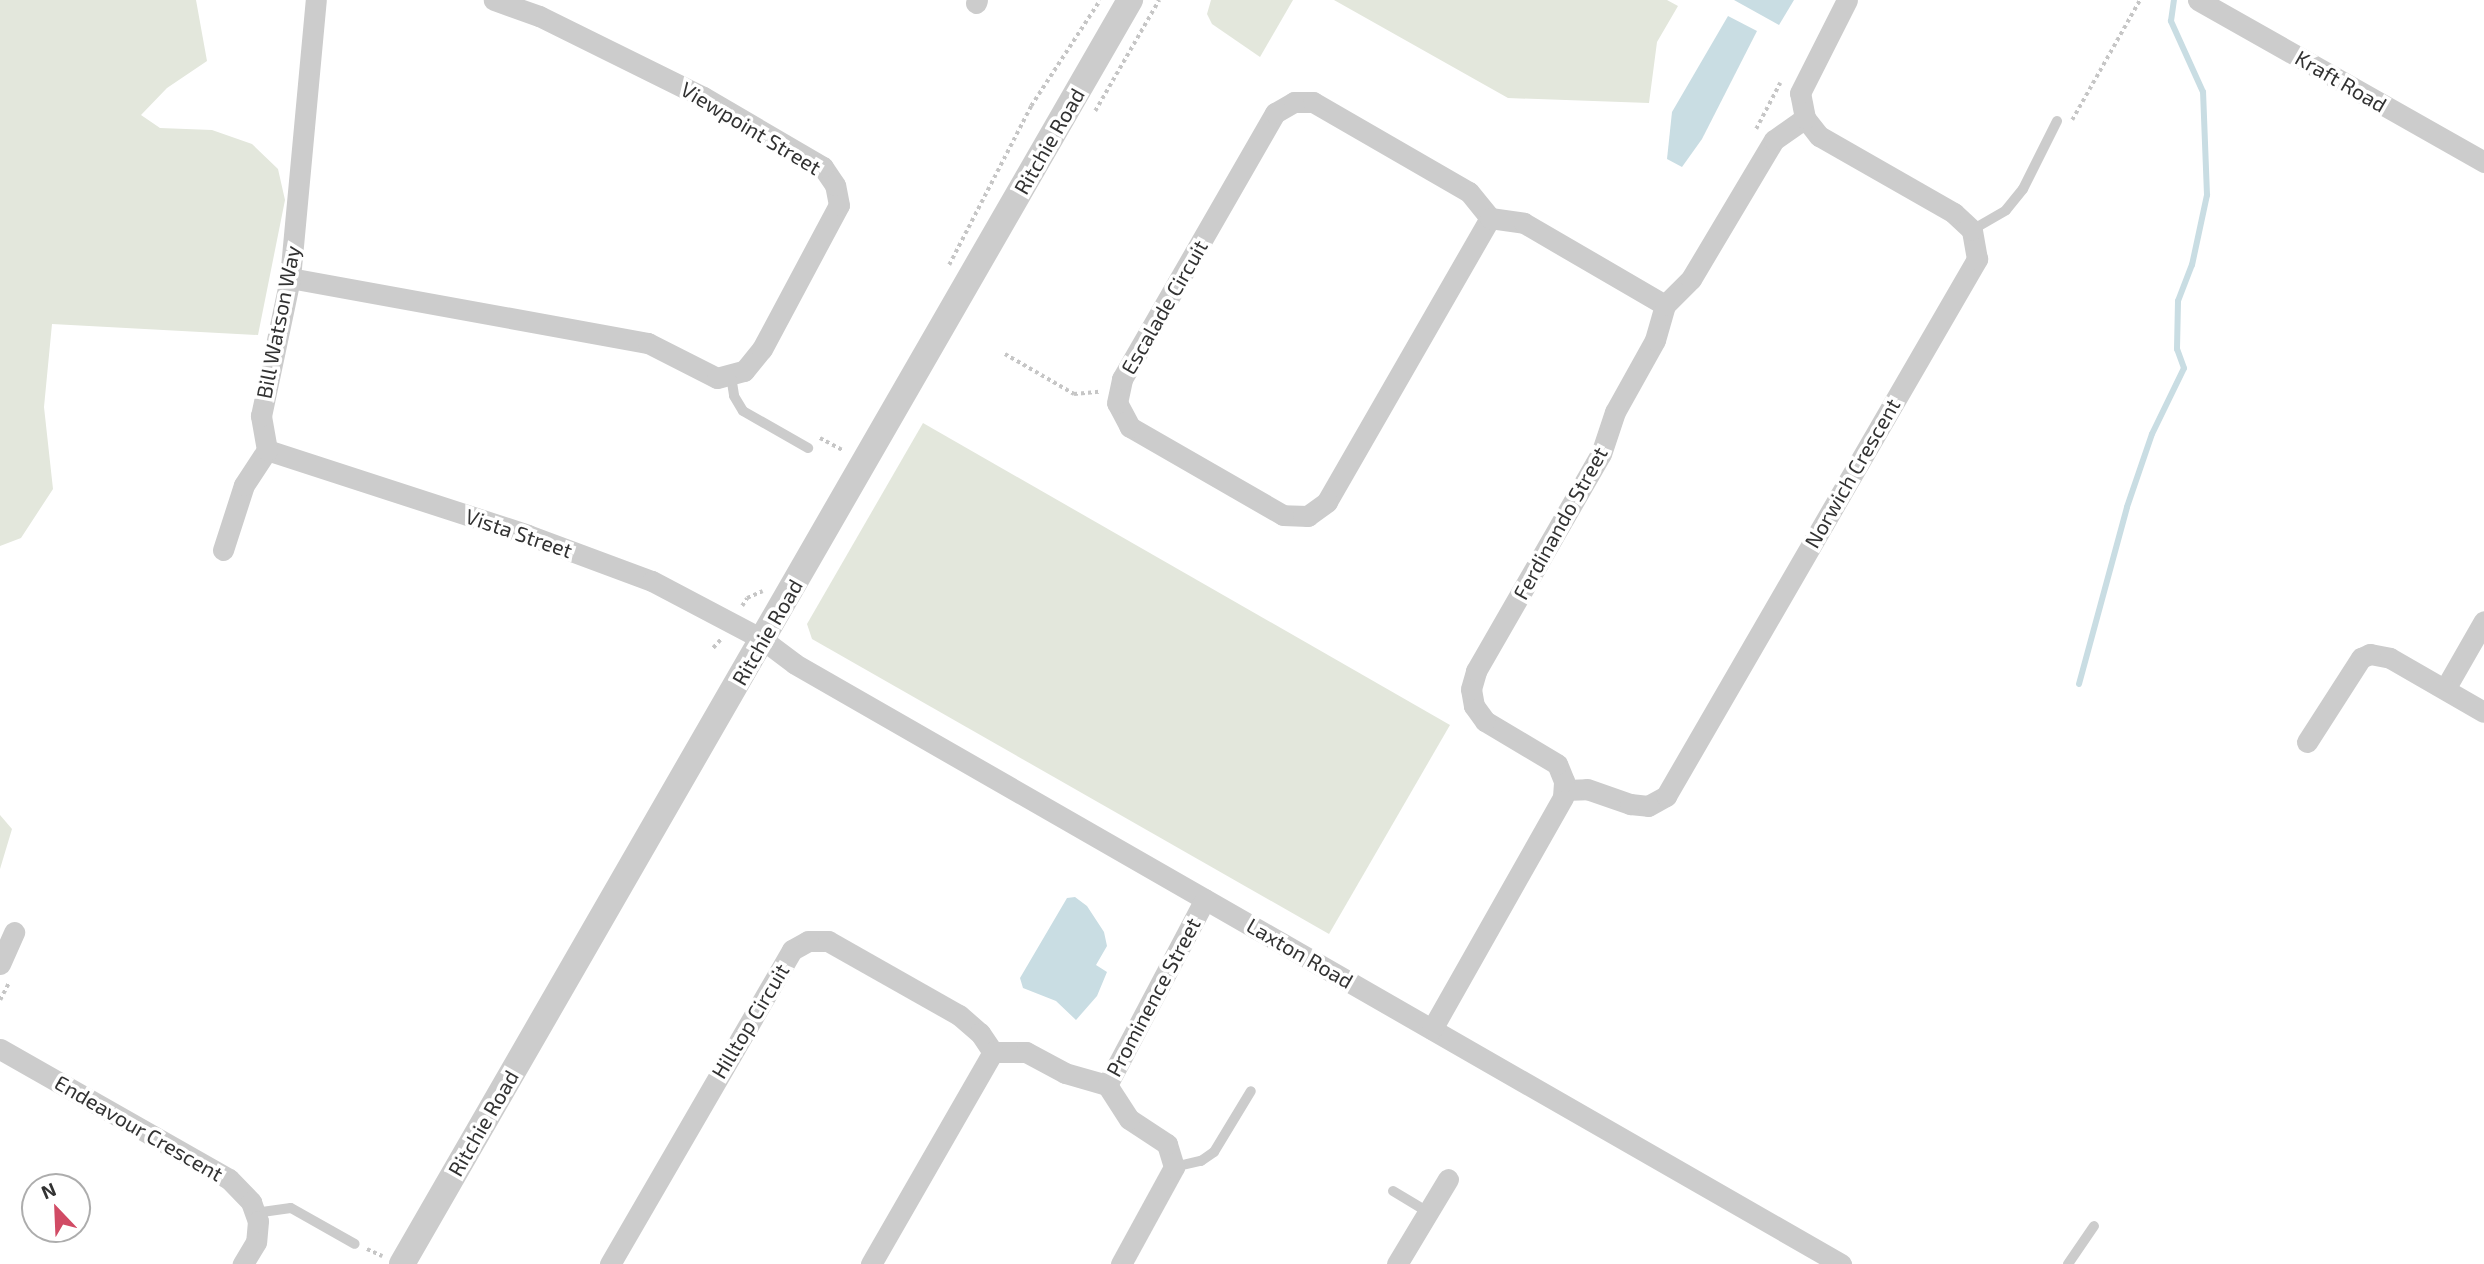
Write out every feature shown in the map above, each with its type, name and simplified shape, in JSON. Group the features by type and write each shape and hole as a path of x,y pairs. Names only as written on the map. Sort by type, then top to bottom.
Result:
{"street":[{"name":"Bill Watson Way","path":"267,450 261,416 290,278 316,0"},
{"name":"Viewpoint Street","path":"494,0 539,16 703,97 823,167 835,185 839,205 762,349 744,371 731,376"},
{"name":"Ritchie Road","path":"395,1261 762,639 1130,0"},
{"path":"1847,0 1800,93 1805,118 1819,136 1954,213 1972,230"},
{"name":"Kraft Road","path":"2198,0 2484,162"},
{"name":"Escalade Circuit","path":"1313,102 1469,192 1490,218 1327,502 1308,516 1283,515 1130,427 1117,403 1122,379 1275,113 1291,104 1313,102"},
{"path":"1490,218 1524,223 1665,305 1691,279 1774,140 1805,118"},
{"name":"Norwich Crescent","path":"1564,790 1587,789 1639,805 1666,796 1977,258 1972,230"},
{"path":"290,278 648,343 717,379 731,376"},
{"name":"Ferdinando Street","path":"1564,790 1557,764 1485,721 1474,706 1471,689 1476,671 1601,454 1615,412 1656,340 1665,305"},
{"path":"223,550 244,485 267,450"},
{"name":"Vista Street","path":"267,450 528,535 652,582 762,639"},
{"path":"2445,689 2484,621"},
{"name":"Laxton Road","path":"762,639 795,664 1841,1264"},
{"path":"2307,742 2361,658 2370,654 2390,658 2484,712"},
{"path":"1432,1029 1564,790"},
{"name":"Prominence Street","path":"1174,1167 1167,1144 1129,1119 1107,1086 1205,899"},
{"path":"0,964 14,932"},
{"name":"Hilltop Circuit","path":"610,1264 792,950 808,942 828,941 959,1016 980,1033 993,1052"},
{"name":"Endeavour Crescent","path":"0,1049 229,1179 251,1202 255,1213"},
{"path":"871,1264 993,1052 1026,1052 1065,1073 1107,1086"},
{"path":"1121,1264 1174,1167"},
{"path":"1397,1264 1448,1179"},
{"path":"243,1264 256,1242 255,1213"}],"lane":[{"path":"1972,230 2006,210 2023,189 2057,121"},
{"path":"731,376 734,396 743,411 808,448"},
{"path":"1174,1167 1201,1161 1214,1152 1251,1091"},
{"path":"1394,1191 1428,1212"},
{"path":"255,1213 291,1208 355,1244"},
{"path":"2068,1264 2094,1226"}],"path":[{"path":"943,275 1031,106 1100,0"},
{"path":"2057,121 2071,122 2140,0"},
{"path":"1753,138 1786,72"},
{"path":"1005,354 1074,394 1102,391 1103,405"},
{"path":"838,462 851,439"},
{"path":"713,648 733,623 747,598 763,590 770,579"},
{"path":"355,1244 395,1261"}],"shaded area":[{"path":"0,0 196,0 207,61 167,88 141,115 160,128 212,130 252,144 278,169 285,200 258,335 52,324 44,407 53,489 21,538 0,546"},
{"path":"1211,0 1293,0 1260,57 1212,24 1207,14"},
{"path":"1334,0 1667,0 1678,6 1657,42 1649,103 1508,98"},
{"path":"1734,0 1794,0 1779,25"},
{"path":"1728,16 1757,31 1702,139 1682,167 1667,159 1672,112"},
{"path":"923,423 1450,725 1329,934 812,639 807,624"},
{"path":"0,815 12,829 0,869"},
{"path":"1075,897 1087,906 1104,932 1107,946 1096,965 1107,972 1097,996 1076,1020 1056,1001 1023,988 1020,978 1067,898"}],"waterway":[{"path":"2079,684 2127,507 2152,434 2184,368 2177,349 2178,301 2192,265 2207,195 2203,92 2171,21 2174,0"}]}
